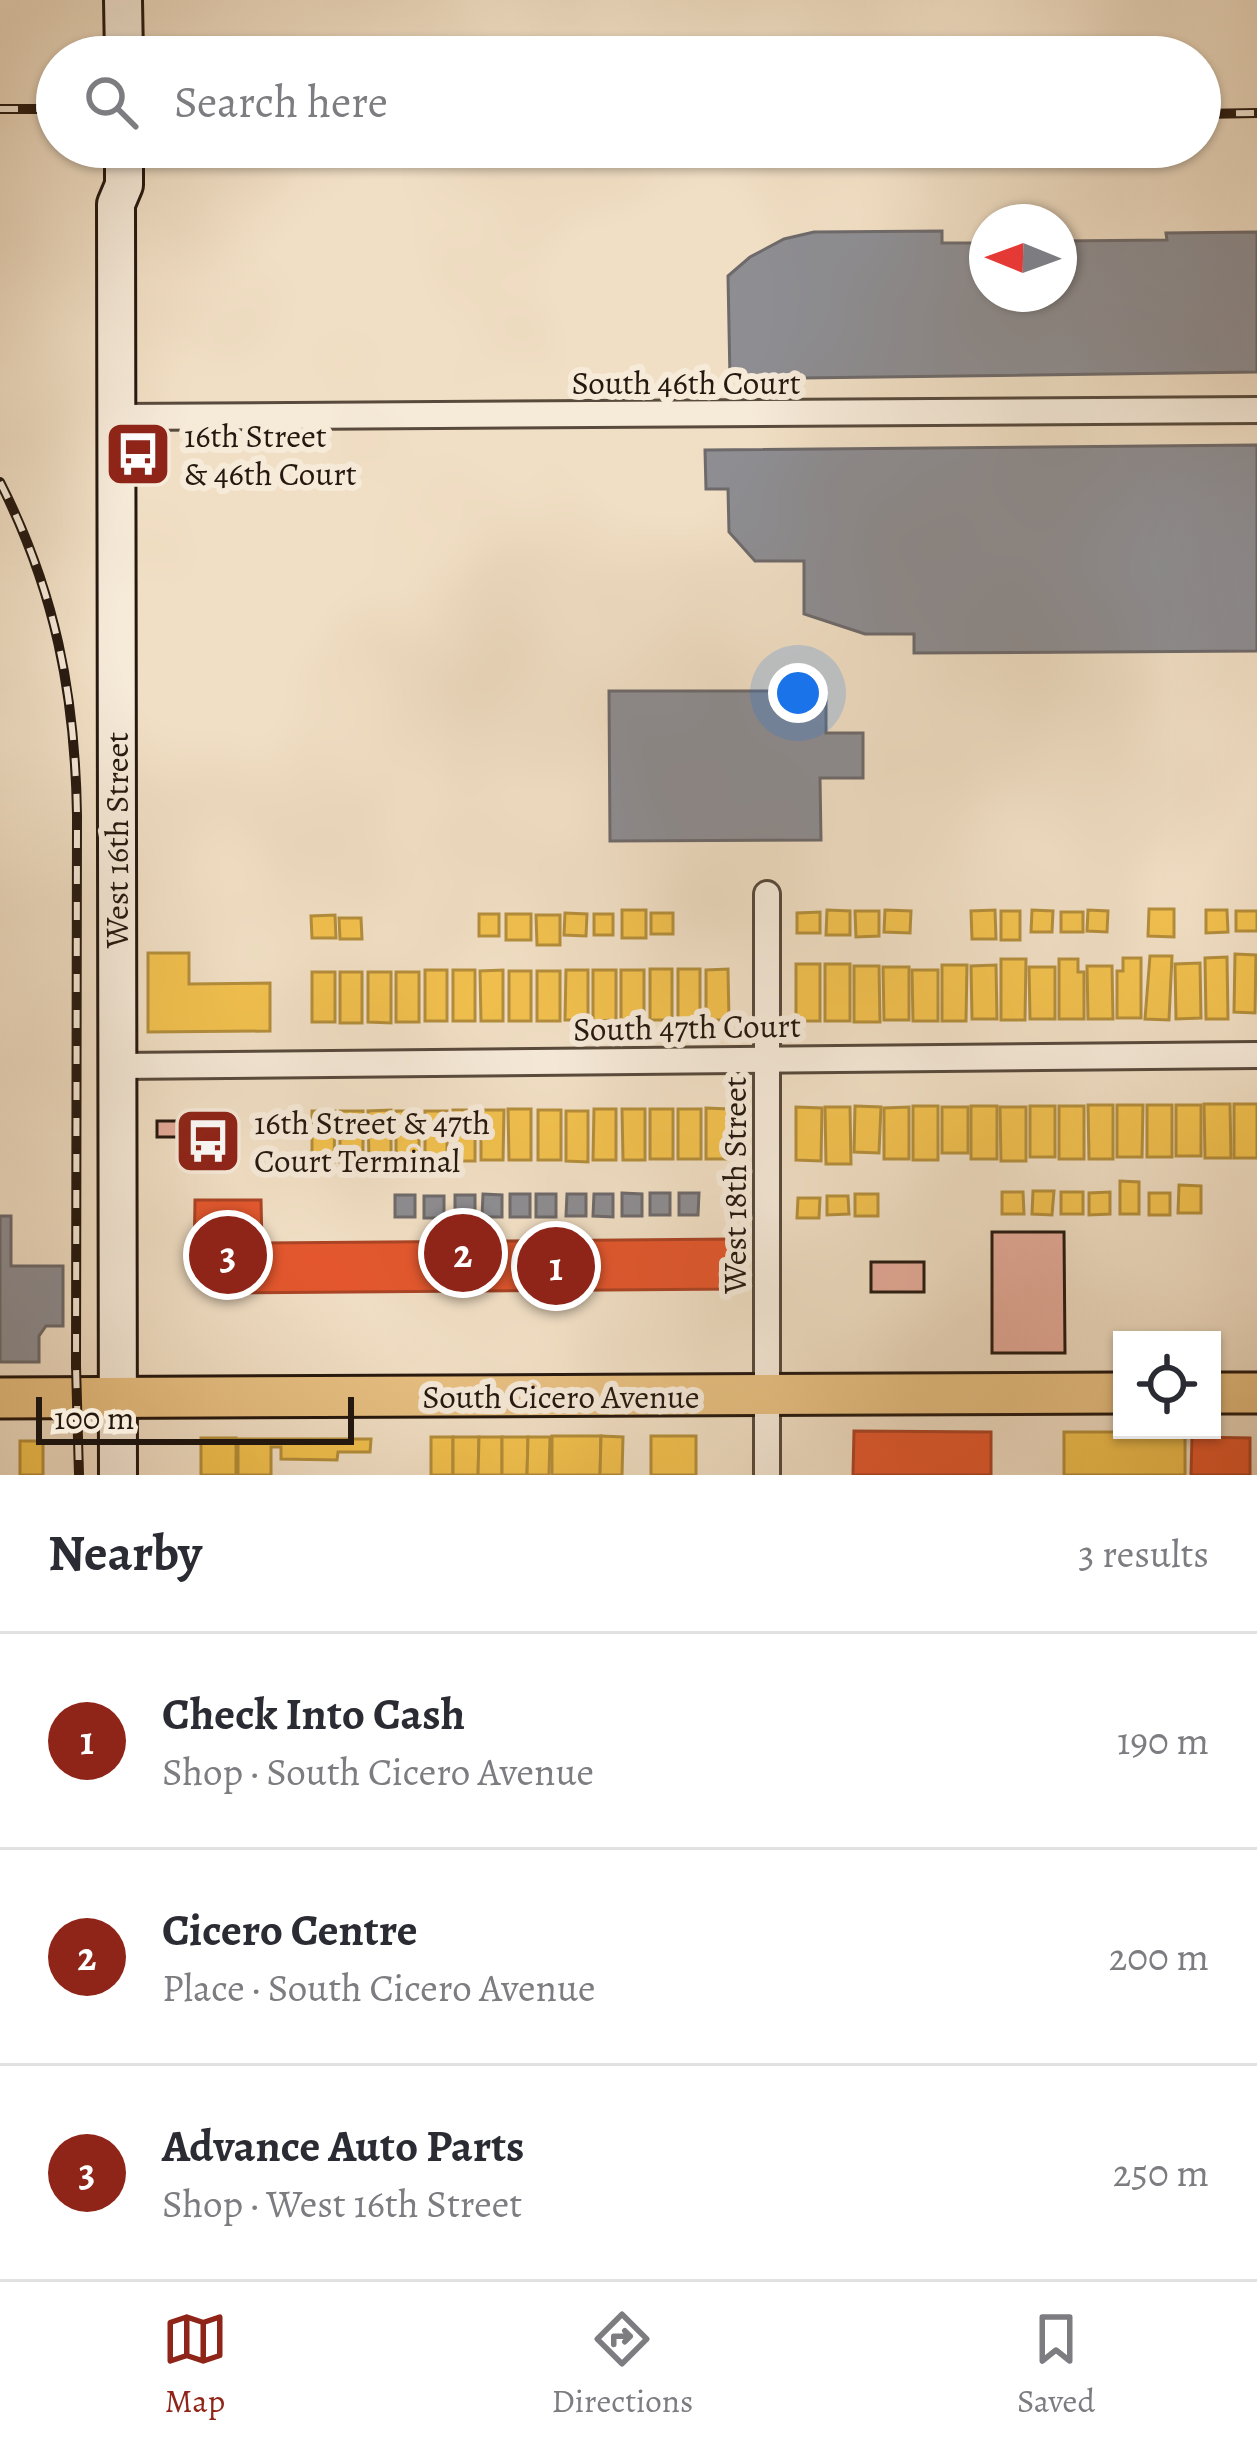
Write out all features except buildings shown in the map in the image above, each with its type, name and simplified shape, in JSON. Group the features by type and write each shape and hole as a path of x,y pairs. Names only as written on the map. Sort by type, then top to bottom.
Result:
{"main road":[{"name":"South Cicero Avenue","path":"0,1398 1113,1393"},
{"path":"1221,1393 1257,1393"}],"street":[{"path":"105,0 105,36"},
{"path":"123,0 124,36"},
{"name":"West 16th Street","path":"105,168 105,184 116,204"},
{"name":"West 16th Street","path":"118,1475 115,417 116,204 124,168"},
{"name":"South 46th Court","path":"115,417 1257,410"},
{"name":"West 18th Street","path":"766,894 767,1475"},
{"name":"South 47th Court","path":"118,1066 1257,1055"}],"railway":[{"path":"0,109 36,109"},
{"path":"1221,114 1257,113"},
{"path":"0,482 48,603 72,727 77,815 79,1475"}],"place":[{"name":"16th Street & 46th Court","path":"138,454"},
{"name":"16th Street & 47th Court Terminal","path":"208,1141"},
{"name":"Cicero Centre","path":"463,1253"},
{"name":"Advance Auto Parts","path":"228,1255"},
{"name":"Check Into Cash","path":"556,1266"}]}
